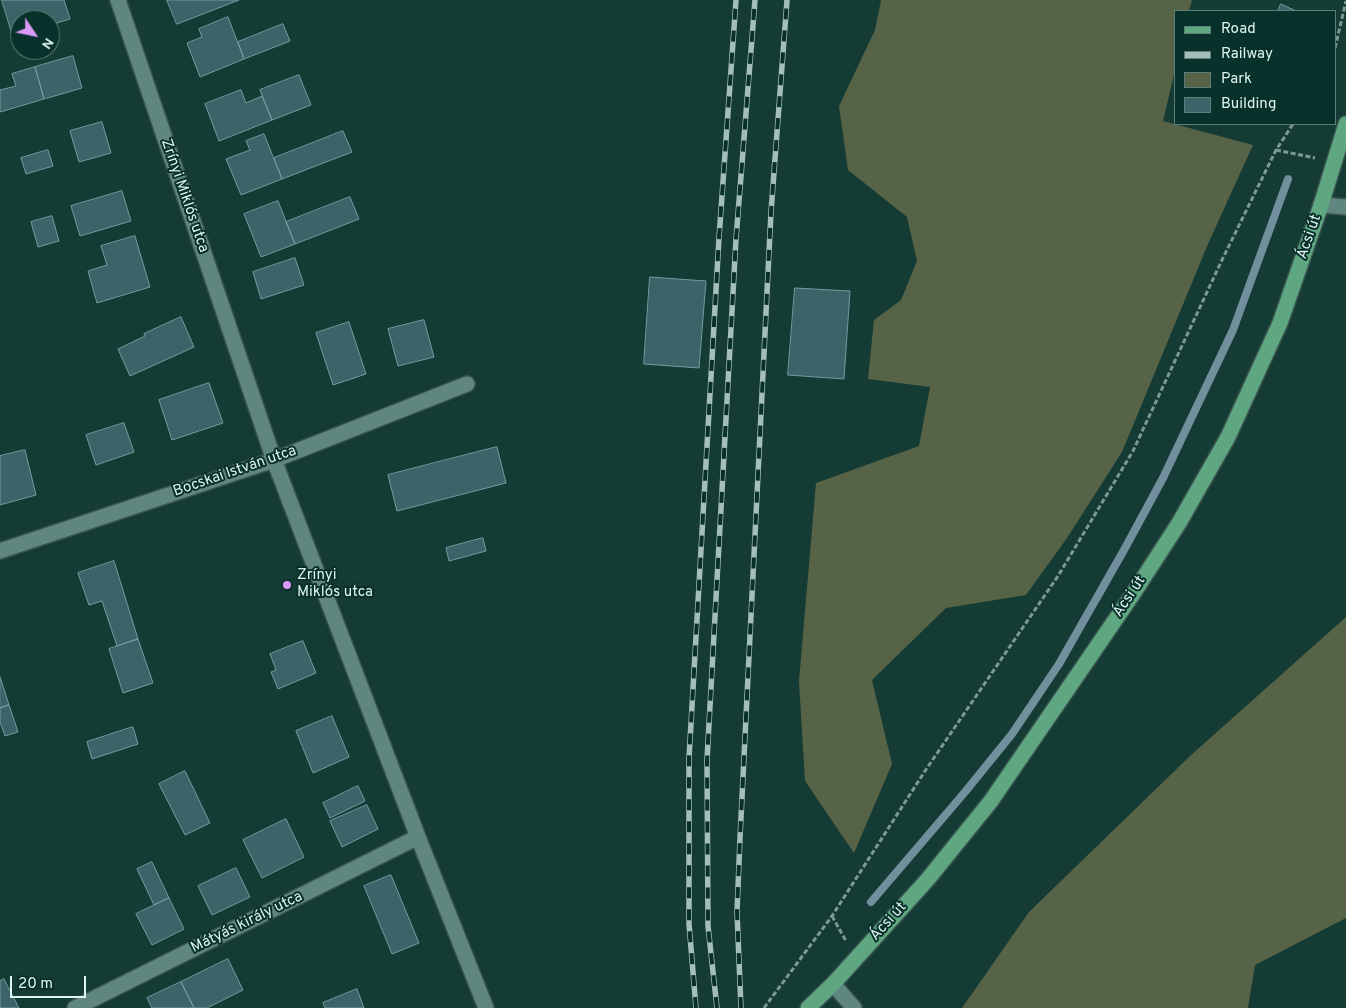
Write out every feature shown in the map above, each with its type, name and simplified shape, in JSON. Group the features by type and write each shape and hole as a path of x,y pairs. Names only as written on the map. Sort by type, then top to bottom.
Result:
{"main road":[{"name":"Ácsi út","path":"808,1008 833,984 928,879 991,801 1179,523 1228,437 1280,323 1321,205 1346,124"}],"street":[{"name":"Zrínyi Miklós utca","path":"118,0 274,460 418,837 486,1008"},
{"path":"1321,205 1346,207"},
{"name":"Bocskai István utca","path":"0,551 274,460 467,384"},
{"name":"Mátyás király utca","path":"75,1008 418,837"},
{"path":"833,984 854,1008"}],"path":[{"path":"1336,44 1346,1"},
{"path":"764,1008 832,916 924,771 1058,576 1133,451 1221,262 1276,150 1292,125"},
{"path":"1276,150 1334,163"}],"green space":[{"path":"881,0 1192,0 1189,10 1174,10 1174,74 1163,121 1253,145 1208,244 1122,452 1067,538 1026,595 946,608 872,680 892,764 854,853 805,781 799,681 816,483 919,446 930,387 868,379 874,320 901,300 917,261 907,217 848,170 839,106 875,30"},
{"path":"1346,617 1346,918 1255,965 1248,1008 962,1008 1029,912 1190,756"}],"building":[{"path":"2,0 64,0 70,19 60,22 60,10 10,10 10,26"},
{"path":"167,0 239,0 177,24"},
{"path":"1281,4 1294,10 1278,10"},
{"path":"228,17 244,59 200,77 187,43 202,37 199,29"},
{"path":"283,24 290,41 244,59 238,42"},
{"path":"73,56 82,88 44,99 35,67"},
{"path":"35,67 44,99 0,112 0,90 16,86 12,74"},
{"path":"299,75 311,105 272,120 260,90"},
{"path":"241,90 246,103 262,96 272,120 219,141 205,104"},
{"path":"102,122 111,153 79,162 70,131"},
{"path":"343,131 352,152 282,179 274,158"},
{"path":"264,134 282,179 241,195 226,159 250,150 246,141"},
{"path":"48,150 53,166 26,174 21,158"},
{"path":"122,191 131,221 80,236 71,206"},
{"path":"350,197 359,219 295,244 286,222"},
{"path":"278,201 295,244 261,257 244,214"},
{"path":"52,216 59,241 38,247 31,222"},
{"path":"135,236 150,287 97,303 88,271 107,265 101,246"},
{"path":"295,258 304,285 261,299 253,272"},
{"path":"650,277 706,281 699,368 644,364"},
{"path":"795,288 850,291 844,379 788,375"},
{"path":"181,317 194,347 130,376 118,349 145,336 144,334"},
{"path":"424,320 434,357 398,366 388,329"},
{"path":"349,322 366,374 333,385 316,333"},
{"path":"209,383 223,423 172,440 159,400"},
{"path":"124,423 134,452 96,465 86,435"},
{"path":"497,447 506,483 397,511 388,475"},
{"path":"25,450 36,495 0,505 0,456"},
{"path":"483,538 486,551 449,561 446,548"},
{"path":"114,561 138,639 117,646 102,601 89,605 78,573"},
{"path":"138,639 153,683 123,693 109,649"},
{"path":"303,641 316,673 278,689 271,672 276,670 270,654"},
{"path":"0,677 9,705 0,708"},
{"path":"9,705 18,732 5,736 0,722 0,708"},
{"path":"332,716 349,757 313,773 296,731"},
{"path":"133,727 138,744 92,759 87,742"},
{"path":"185,771 210,823 185,835 159,784"},
{"path":"358,786 365,801 330,818 323,803"},
{"path":"367,805 378,829 342,847 330,821"},
{"path":"286,819 304,857 262,878 243,840"},
{"path":"152,862 169,898 154,905 137,869"},
{"path":"236,868 250,897 212,915 198,886"},
{"path":"391,875 419,943 392,954 364,886"},
{"path":"169,898 184,929 152,945 136,914"},
{"path":"228,959 243,990 207,1008 194,1008 181,982"},
{"path":"4,979 19,1008 0,1008 0,981"},
{"path":"181,982 194,1008 152,1008 147,998"},
{"path":"357,989 364,1008 325,1008 323,1003"}],"waterway":[{"path":"871,902 1012,734 1059,664 1163,478 1233,330 1288,179"}],"railway":[{"path":"696,1008 689,924 689,758 719,238 736,0"},
{"path":"717,1008 708,926 707,760 736,239 755,0"},
{"path":"741,1008 737,912 740,838 771,212 787,0"}],"place":[{"name":"Zrínyi Miklós utca","path":"287,585"}]}
